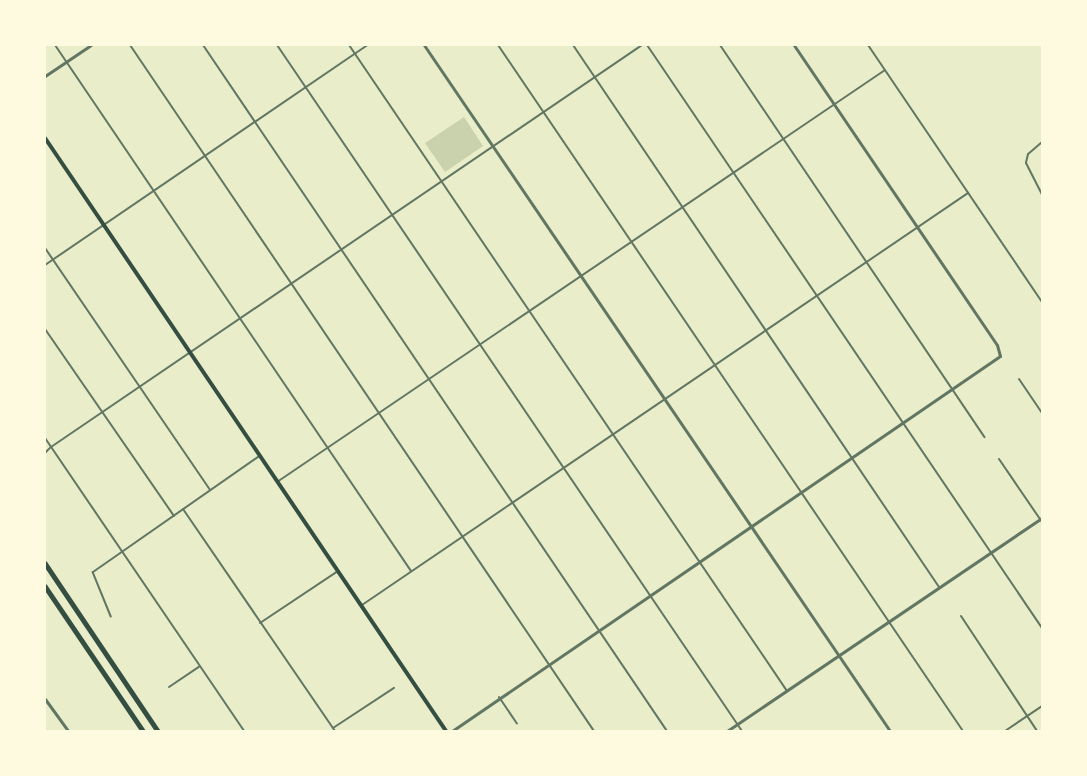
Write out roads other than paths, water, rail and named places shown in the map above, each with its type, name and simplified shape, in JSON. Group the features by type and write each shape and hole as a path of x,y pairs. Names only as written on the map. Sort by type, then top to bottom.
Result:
{"highway":[{"path":"45,563 158,731"},
{"path":"45,586 143,731"}],"main road":[{"path":"45,138 446,731"}],"street":[{"path":"55,45 411,571"},
{"path":"45,76 91,45"},
{"path":"129,45 594,731"},
{"path":"203,45 667,731"},
{"path":"277,45 742,731"},
{"path":"349,45 531,309 787,691"},
{"path":"45,265 368,45"},
{"path":"424,45 890,731"},
{"path":"498,45 963,731"},
{"path":"573,45 939,587"},
{"path":"51,447 642,45"},
{"path":"647,45 1042,628"},
{"path":"720,45 984,437"},
{"path":"452,731 852,460 1000,355 794,45"},
{"path":"868,45 1042,302"},
{"path":"277,482 885,70"},
{"path":"1042,142 1028,154 1026,164 1042,194"},
{"path":"362,605 968,193"},
{"path":"45,248 210,490"},
{"path":"45,329 174,516"},
{"path":"1019,379 1042,413"},
{"path":"45,438 244,731"},
{"path":"93,572 260,456"},
{"path":"727,731 990,552 1041,520 999,459"},
{"path":"183,509 334,730 394,688"},
{"path":"261,623 338,571"},
{"path":"961,616 1037,731"},
{"path":"169,687 200,666"},
{"path":"500,697 517,724"},
{"path":"45,699 68,731"},
{"path":"1005,731 1042,706"}],"lane":[{"path":"45,453 51,447"},
{"path":"93,572 111,616"}]}
